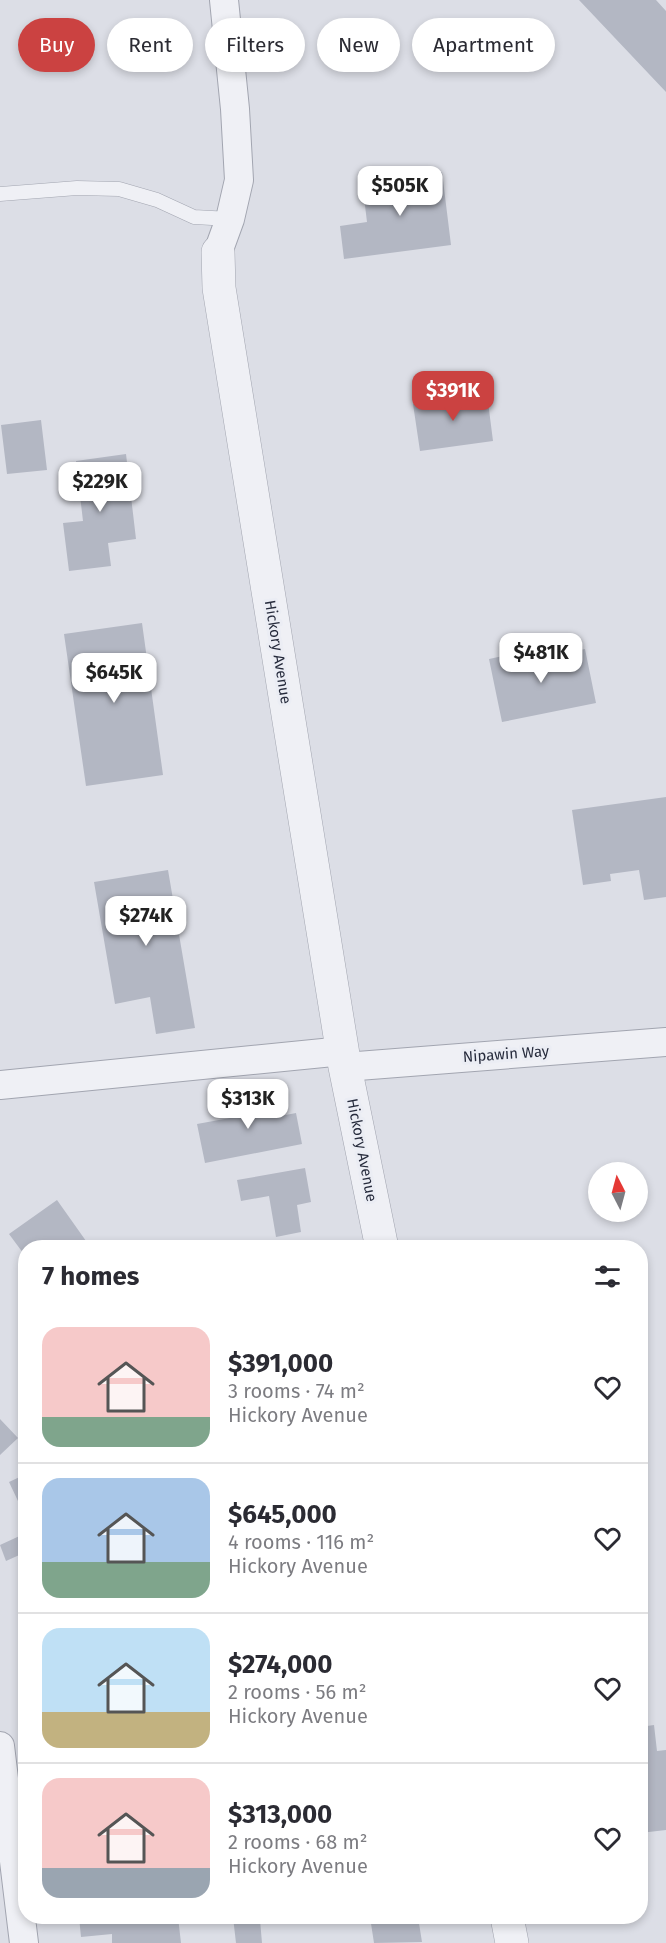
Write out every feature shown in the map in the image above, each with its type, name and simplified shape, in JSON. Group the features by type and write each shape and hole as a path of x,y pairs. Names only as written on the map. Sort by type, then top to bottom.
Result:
{"street":[{"path":"218,252 230,219 239,180 235,110 224,0"},
{"name":"Hickory Avenue","path":"218,252 219,288 344,1059 379,1240"},
{"name":"Nipawin Way","path":"344,1059 666,1042"},
{"path":"0,1085 344,1059"},
{"path":"0,1746 18,1894"},
{"path":"22,1924 24,1943"},
{"path":"508,1924 512,1943"}],"lane":[{"path":"0,194 77,188 119,189 157,200 194,217 230,219"}],"building":[{"path":"579,0 656,0 666,11 666,92"},
{"path":"442,172 451,245 344,259 340,226 367,222 362,181"},
{"path":"487,394 493,441 420,451 413,404"},
{"path":"41,420 47,470 7,474 1,425"},
{"path":"126,454 136,539 108,543 111,566 69,571 63,523 83,521 76,461"},
{"path":"142,623 163,775 86,786 64,634"},
{"path":"585,649 596,703 502,722 489,659 531,650 533,660"},
{"path":"666,797 666,897 644,900 639,870 610,874 611,881 583,885 572,810"},
{"path":"168,870 195,1028 156,1034 150,997 115,1004 94,882"},
{"path":"264,1088 270,1118 296,1113 302,1144 205,1163 197,1124 241,1116 237,1093"},
{"path":"305,1168 311,1202 297,1205 301,1232 276,1237 269,1196 241,1201 237,1180"},
{"path":"57,1200 85,1240 18,1240 18,1246 9,1234"},
{"path":"0,1419 18,1438 0,1455"},
{"path":"18,1478 18,1501 9,1482"},
{"path":"18,1537 18,1556 6,1561 0,1545"},
{"path":"654,1725 657,1751 666,1750 666,1830 648,1832 648,1726"},
{"path":"80,1924 179,1924 181,1943 112,1943 112,1934 81,1937"},
{"path":"234,1924 260,1924 262,1943 236,1943"},
{"path":"371,1924 419,1924 422,1942 374,1943"}]}
